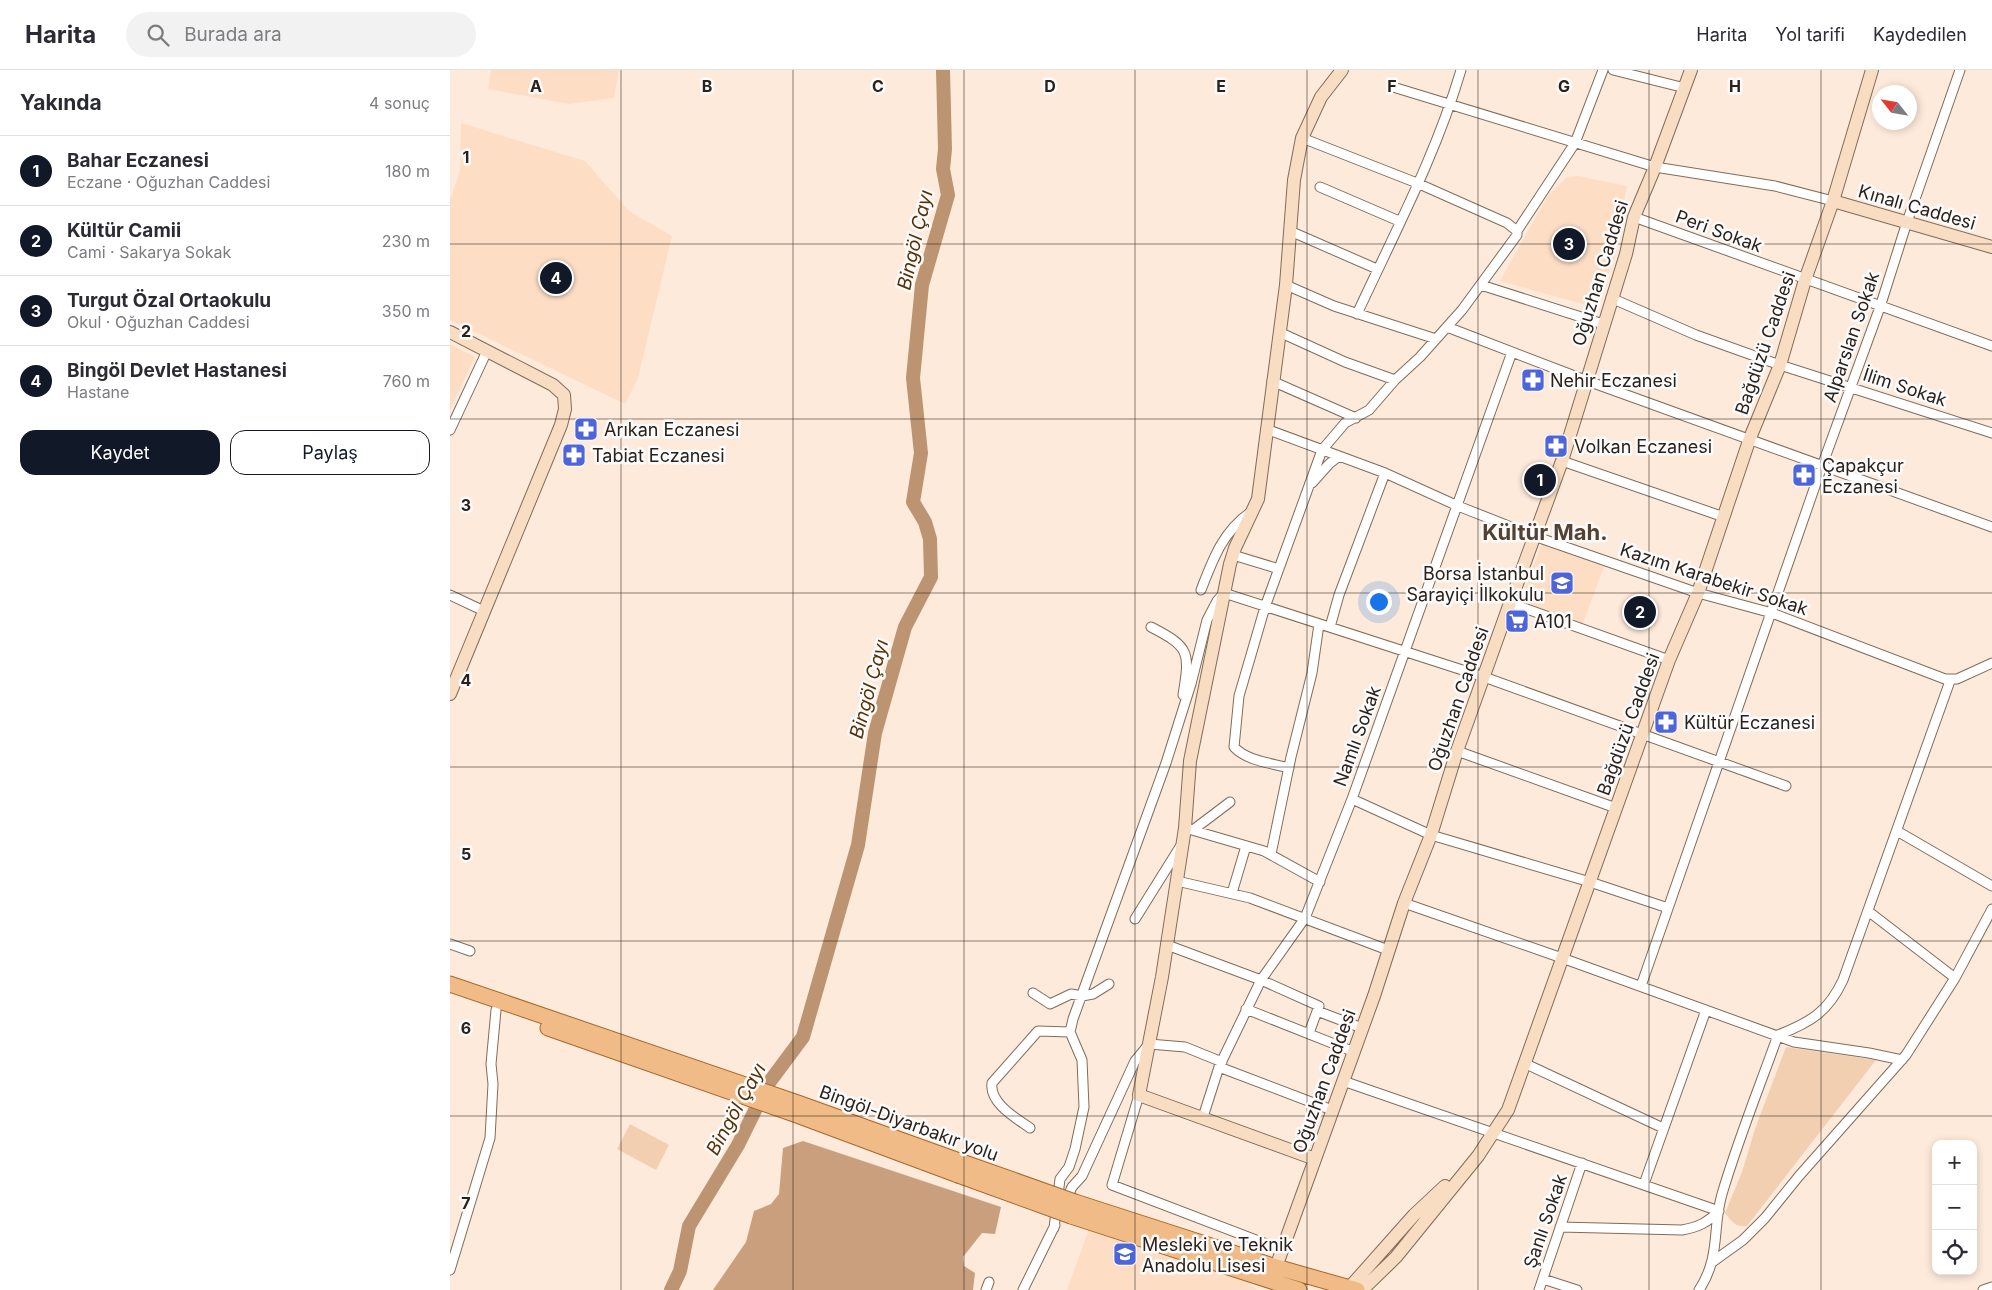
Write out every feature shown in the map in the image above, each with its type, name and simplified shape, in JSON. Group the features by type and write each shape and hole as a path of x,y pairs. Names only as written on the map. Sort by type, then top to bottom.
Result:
{"main road":[{"name":"Bingöl-Diyarbakır yolu","path":"450,984 737,1088"},
{"name":"Bingöl-Diyarbakır yolu","path":"450,994 796,1108 960,1169 1276,1279 1299,1290"},
{"name":"Bingöl-Diyarbakır yolu","path":"1276,1279 1347,1288"}],"street":[{"path":"1134,918 1183,843 1189,829 1190,761 1224,593 1233,555 1258,499 1286,284 1294,180 1302,138 1321,97 1342,70"},
{"path":"1357,314 1430,158 1451,103 1461,70"},
{"path":"1289,768 1254,759 1234,747 1239,696 1257,640 1265,607 1311,486 1312,476 1322,450 1336,431 1369,410 1395,380 1436,339 1514,242 1518,235 1517,231 1575,144 1603,70"},
{"path":"1612,70 1685,88"},
{"name":"Oğuzhan Caddesi","path":"1276,1279 1282,1250 1352,1051 1362,1028 1404,903 1431,835 1457,751 1562,461 1585,380 1626,254 1634,217 1666,140 1691,70"},
{"name":"Bağdüzü Caddesi","path":"1347,1288 1414,1215 1478,1156 1508,1110 1669,660 1698,593 1750,438 1780,365 1805,280 1833,202 1872,70"},
{"name":"Alparslan Sokak","path":"1641,986 1718,761 1880,307 1907,222 1960,70"},
{"path":"1392,87 1451,103 1575,144 1655,167 1775,186 1833,202"},
{"path":"1302,138 1417,184 1507,223 1517,231"},
{"path":"1320,187 1399,221"},
{"name":"Kınalı Caddesi","path":"1833,202 1992,247"},
{"name":"Peri Sokak","path":"1634,217 1992,346"},
{"path":"1290,231 1377,269"},
{"path":"1286,284 1357,314 1436,339"},
{"path":"1481,285 1603,324"},
{"name":"İlim Sokak","path":"1612,298 1696,335 1780,365 1852,386 1992,433"},
{"path":"1447,327 1585,380 1992,527"},
{"path":"450,332 560,390 564,395 565,409 561,425 450,694"},
{"path":"1279,332 1345,362 1395,380"},
{"path":"450,430 488,351"},
{"name":"Namlı Sokak","path":"1203,1117 1220,1064 1260,980 1306,918 1352,799 1512,352"},
{"path":"1272,382 1356,418"},
{"name":"Kazım Karabekir Sokak","path":"1266,430 1385,473 1458,506 1534,536 1698,593 1772,613 1953,680"},
{"path":"1311,486 1328,464 1339,456"},
{"path":"1562,461 1724,517"},
{"path":"1330,627 1339,595 1385,473"},
{"path":"1201,590 1225,535 1236,522 1254,510"},
{"path":"1233,555 1279,569"},
{"path":"1224,593 1484,677 1786,786"},
{"path":"1054,1228 1060,1179 1069,1167 1075,1149 1084,1106 1082,1060 1070,1032 1166,763 1191,684 1207,620 1217,601 1224,593"},
{"path":"450,595 484,610"},
{"path":"1510,603 1669,660"},
{"path":"1271,854 1306,698 1319,624"},
{"path":"1150,627 1182,646 1186,657 1186,676 1180,715"},
{"path":"1699,1290 1711,1263 1717,1241 1719,1211 1727,1178 1778,1035 1807,1022 1825,1010 1835,998 1844,980 1953,680 1992,663"},
{"path":"1457,751 1616,808"},
{"path":"1352,799 1431,835 1590,882 1668,908"},
{"path":"1189,829 1230,802"},
{"path":"1189,829 1271,854 1320,882"},
{"path":"1898,831 1992,886"},
{"path":"1183,843 1167,945 1139,1095 1112,1186 1282,1250"},
{"path":"1232,893 1246,846"},
{"path":"1177,881 1232,893 1306,918 1388,950"},
{"path":"1404,903 1794,1042 1902,1060"},
{"path":"1711,1263 1743,1240 1765,1218 1799,1176 1902,1060 1955,978 1992,909"},
{"path":"1868,910 1955,978"},
{"path":"450,944 470,951"},
{"path":"1167,945 1260,980 1319,1006 1309,1033"},
{"path":"1032,992 1050,1004 1071,994 1082,996 1101,991 1109,984"},
{"path":"1246,1008 1352,1051"},
{"path":"450,1270 490,1138 493,1084 491,1064 496,1010"},
{"path":"1644,1184 1706,1010"},
{"path":"1317,1011 1362,1028"},
{"path":"1030,1128 1003,1107 993,1095 992,1083 1038,1031 1070,1032"},
{"path":"1149,1044 1185,1048 1332,1110"},
{"path":"1023,1290 1072,1187 1082,1176 1135,1061 1149,1044"},
{"path":"1524,1063 1663,1128"},
{"path":"1343,1081 1719,1211"},
{"path":"1139,1095 1315,1159"},
{"name":"Şanlı Sokak","path":"1539,1290 1582,1163"},
{"path":"1696,1202 1703,1211 1703,1219 1698,1227"},
{"path":"1560,1227 1682,1230 1698,1227 1710,1220 1719,1211"},
{"path":"1543,1279 1578,1290"},
{"path":"1983,1290 1992,1287"}],"shaded area":[{"path":"491,70 619,70 614,98 569,104 488,89"},
{"path":"461,123 585,161 629,211 672,236 638,378 625,404 450,320 450,200 460,171"},
{"path":"1578,176 1627,186 1617,238 1617,250 1597,308 1500,281 1547,197 1567,177"},
{"path":"450,344 475,357 450,410"},
{"name":"Borsa İstanbul Sarayiçi İlkokulu","path":"1543,540 1605,564 1582,626 1520,602"},
{"path":"1786,1047 1876,1060 1747,1226 1740,1226 1725,1213 1742,1172 1755,1129"},
{"path":"630,1124 669,1145 656,1170 617,1149"},
{"path":"803,1141 1001,1207 995,1234 982,1233 963,1257 964,1266 975,1273 973,1290 713,1290 746,1242 754,1211 771,1204 779,1194 783,1148"},
{"name":"Mesleki ve Teknik Anadolu Lisesi","path":"1090,1226 1249,1283 1257,1290 1067,1290"}],"waterway":[{"name":"Bingöl Çayı","path":"671,1290 680,1271 689,1226 738,1145 768,1084 803,1037 858,845 875,733 905,627 931,577 930,539 925,522 913,502 921,453 913,378 922,285 948,195 943,169 945,149 943,70"}],"place":[{"name":"Turgut Özal Ortaokulu","path":"1569,244"},
{"name":"Bingöl Devlet Hastanesi","path":"556,278"},
{"name":"Nehir Eczanesi","path":"1533,380"},
{"name":"Arıkan Eczanesi","path":"586,429"},
{"name":"Volkan Eczanesi","path":"1556,446"},
{"name":"Tabiat Eczanesi","path":"574,455"},
{"name":"Çapakçur Eczanesi","path":"1804,475"},
{"name":"Bahar Eczanesi","path":"1540,480"},
{"name":"Borsa İstanbul Sarayiçi İlkokulu","path":"1562,583"},
{"name":"Kültür Camii","path":"1640,612"},
{"name":"A101","path":"1517,621"},
{"name":"Kültür Eczanesi","path":"1666,722"},
{"name":"Mesleki ve Teknik Anadolu Lisesi","path":"1125,1254"}],"district":[{"name":"Kültür Mah.","path":"1545,532"}]}
